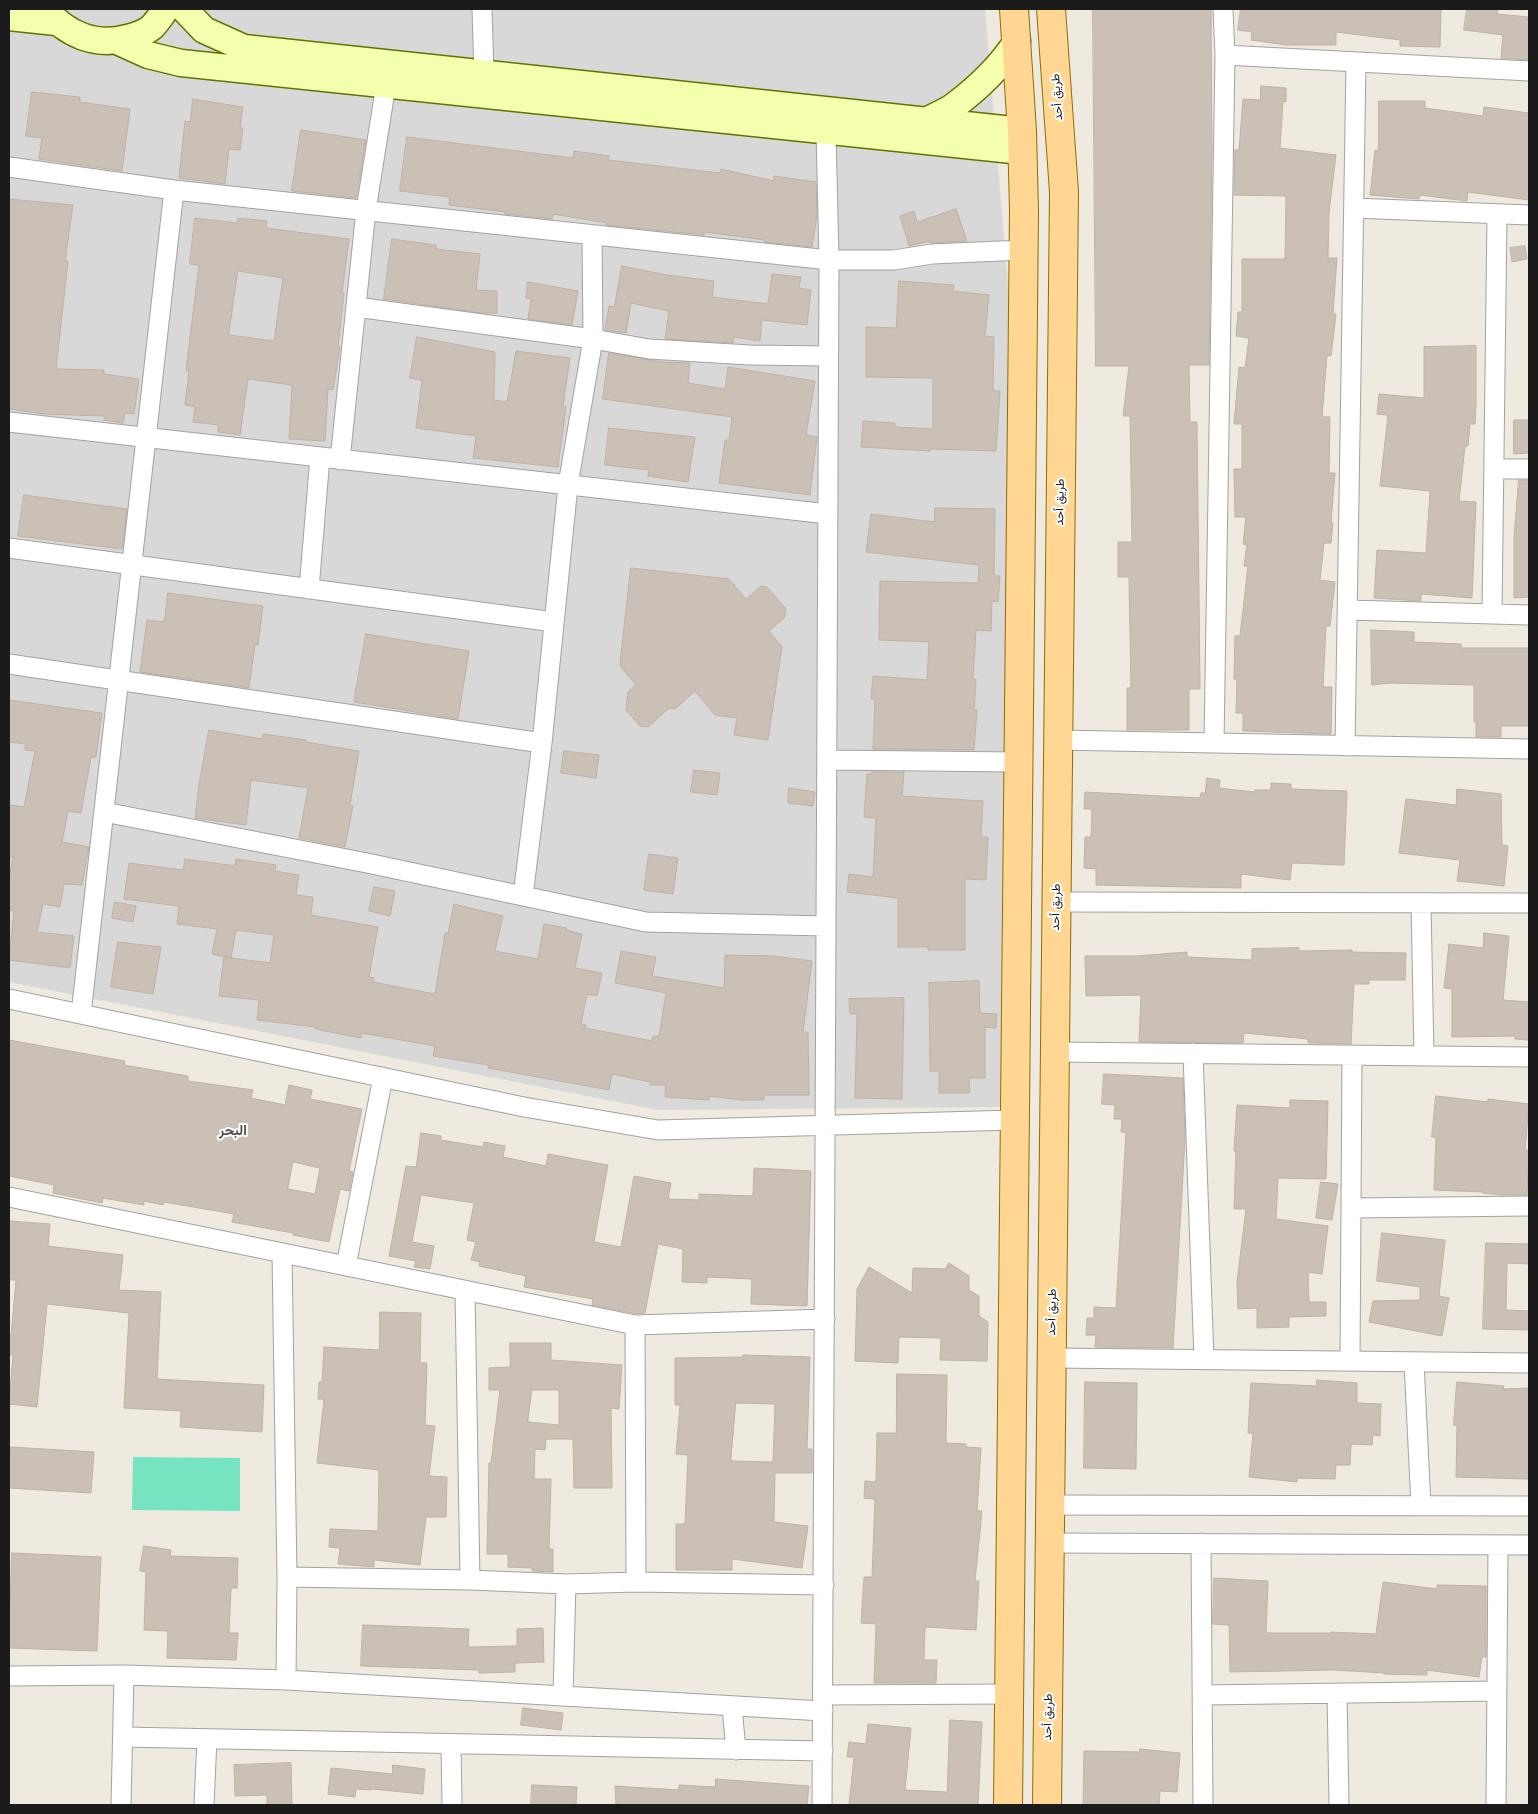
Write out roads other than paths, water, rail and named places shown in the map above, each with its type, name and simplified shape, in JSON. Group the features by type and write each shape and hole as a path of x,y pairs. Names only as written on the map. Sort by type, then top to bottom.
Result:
{"main road":[{"path":"1008,1805 1023,250 1022,141 1014,9"},
{"name":"طريق أحد","path":"1047,1805 1064,192 1051,9"}],"street":[{"path":"9,17 50,15 75,35 98,41 117,41 137,35 152,27 166,9"},
{"path":"184,9 204,30 244,48 926,121 1022,141"},
{"path":"482,9 484,74"},
{"path":"1214,743 1224,55 1223,9"},
{"path":"117,41 148,56 181,63 826,132 1022,141"},
{"path":"926,121 953,106 976,88 1005,60 1017,41"},
{"path":"1224,55 1529,71"},
{"path":"1345,746 1356,62"},
{"path":"340,460 366,210 386,85"},
{"path":"822,1805 829,260 826,132"},
{"path":"9,167 174,190 829,260 894,260 932,254 1023,250"},
{"path":"81,1014 174,190"},
{"path":"1354,208 1529,215"},
{"path":"1492,614 1497,214"},
{"path":"523,896 542,743 568,485 592,339 592,235"},
{"path":"356,307 592,339 649,349 750,356 828,356"},
{"path":"9,422 828,514"},
{"path":"309,589 320,457"},
{"path":"1494,469 1529,469"},
{"path":"9,548 554,622"},
{"path":"1348,610 1529,615"},
{"path":"9,664 542,743"},
{"path":"1058,740 1529,749"},
{"path":"827,760 1018,762"},
{"path":"104,812 367,863 646,922 826,926"},
{"path":"1056,902 1529,903"},
{"path":"1421,903 1424,1056"},
{"path":"9,998 524,1107 658,1130 1014,1120"},
{"path":"1055,1052 1529,1057"},
{"path":"1194,1053 1204,1360"},
{"path":"1350,1361 1352,1055"},
{"path":"346,1266 383,1077"},
{"path":"9,1197 636,1326 825,1319"},
{"path":"1351,1208 1529,1206"},
{"path":"282,1253 287,1577 286,1680"},
{"path":"465,1291 470,1580"},
{"path":"636,1326 636,1582"},
{"path":"1052,1358 1529,1363"},
{"path":"1414,1362 1422,1506"},
{"path":"1050,1505 1529,1506"},
{"path":"1050,1542 1529,1545"},
{"path":"1201,1544 1203,1805"},
{"path":"1496,1805 1498,1545"},
{"path":"287,1577 470,1580 566,1584 636,1582 824,1585"},
{"path":"563,1695 566,1584"},
{"path":"9,1676 124,1675 286,1680 563,1695 732,1707 1009,1694"},
{"path":"121,1805 124,1675"},
{"path":"1202,1695 1497,1691"},
{"path":"1337,1693 1340,1805"},
{"path":"732,1707 736,1750"},
{"path":"123,1737 823,1751"},
{"path":"204,1805 207,1739"},
{"path":"452,1744 452,1805"}],"district":[{"name":"البحر","path":"233,1131"}]}
